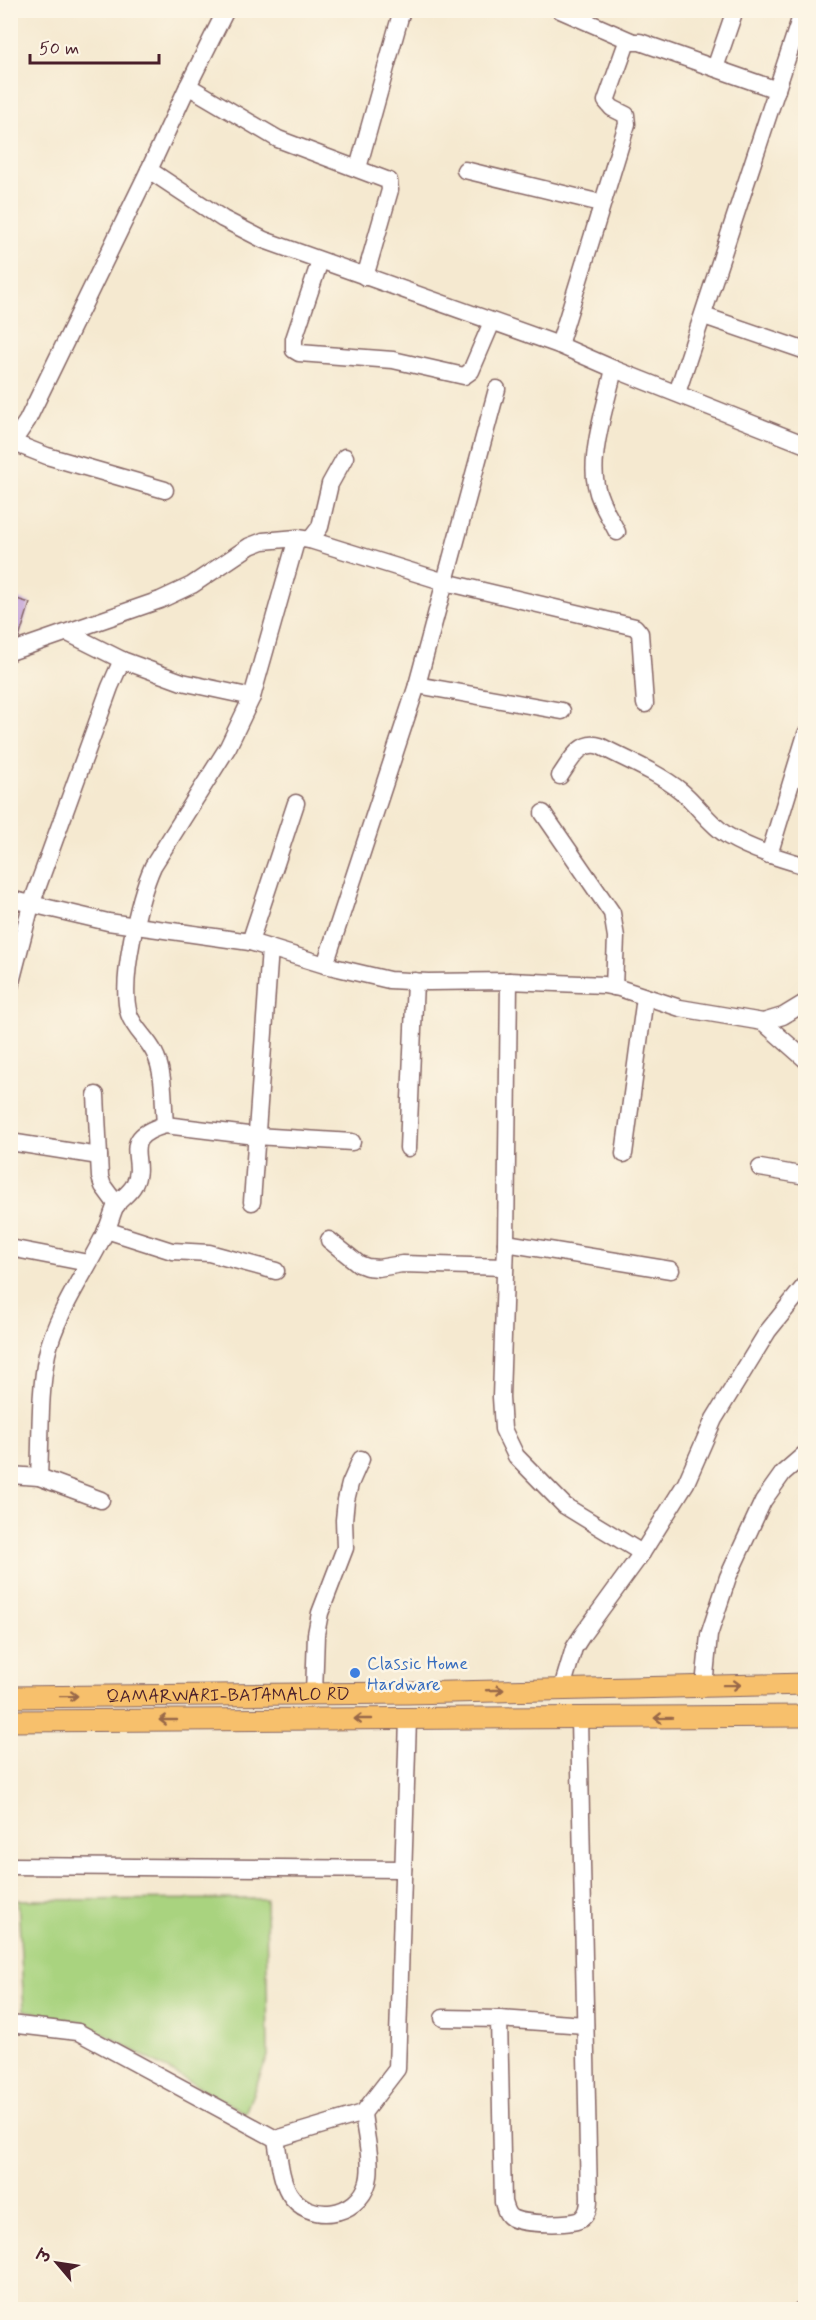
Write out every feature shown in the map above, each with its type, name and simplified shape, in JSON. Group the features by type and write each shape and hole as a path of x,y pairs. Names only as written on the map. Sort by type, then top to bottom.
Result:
{"main road":[{"name":"QAMARWARI-BATAMALO RD","path":"10,1697 314,1694 806,1684"},
{"name":"QAMARWARI-BATAMALO RD","path":"10,1721 806,1716"}],"street":[{"path":"165,490 12,444 27,421 226,10"},
{"path":"358,168 402,10"},
{"path":"561,10 631,41 640,42 777,90"},
{"path":"716,68 735,10"},
{"path":"677,393 802,10"},
{"path":"558,345 627,119 626,115 606,102 625,46 631,41"},
{"path":"188,86 278,139 385,178 391,185 365,277"},
{"path":"149,170 223,219 264,240 558,345 806,445"},
{"path":"465,170 601,203"},
{"path":"320,261 294,339 294,350 299,353 393,360 464,376 471,371 492,322"},
{"path":"704,316 806,351"},
{"path":"614,369 594,457 595,483 601,503 617,531"},
{"path":"325,965 417,685 497,389"},
{"path":"165,1125 159,1067 154,1052 129,1015 126,998 134,924 144,886 153,866 228,747 252,697 304,539 320,528 330,484 345,457"},
{"path":"10,652 160,600 192,585 250,546 262,541 304,539 445,582 635,627 640,633 645,704"},
{"path":"68,633 122,660 183,682 252,697"},
{"path":"10,986 31,905 110,687 122,660"},
{"path":"417,685 562,711"},
{"path":"769,855 806,734"},
{"path":"560,776 580,749 589,744 600,746 642,767 680,790 716,827 728,836 769,855 806,866"},
{"path":"250,942 296,803"},
{"path":"543,813 612,913 616,937 614,987"},
{"path":"10,899 108,922 250,942 325,965 389,980 509,981 614,987 680,1008 763,1022 783,1016 806,1002"},
{"path":"252,1202 270,948"},
{"path":"408,1148 415,981"},
{"path":"509,981 506,1243 501,1397 503,1429 516,1456 565,1506 642,1553"},
{"path":"624,1154 645,998"},
{"path":"763,1022 806,1060"},
{"path":"96,1095 103,1186 117,1204"},
{"path":"39,1477 42,1380 48,1351 57,1327 117,1204 133,1188 138,1141 152,1128 165,1125 256,1136 352,1142"},
{"path":"10,1142 99,1156"},
{"path":"760,1168 806,1176"},
{"path":"106,1230 172,1251 209,1253 276,1271"},
{"path":"329,1240 359,1264 367,1267 378,1268 402,1264 505,1267"},
{"path":"506,1243 671,1270"},
{"path":"10,1248 88,1263"},
{"path":"562,1688 574,1648 642,1553 686,1483 705,1436 768,1331 806,1284"},
{"path":"704,1686 709,1635 728,1577 763,1501 783,1473 806,1453"},
{"path":"314,1694 316,1635 320,1613 345,1548 346,1500 361,1459"},
{"path":"10,1475 39,1477 101,1500"},
{"path":"10,2024 78,2032 276,2139 363,2113 397,2069 408,1719"},
{"path":"500,2019 503,2202 506,2214 510,2218 525,2222 575,2223 583,2218 589,2209 579,1719"},
{"path":"10,1866 403,1869"},
{"path":"443,2018 500,2019 585,2025"},
{"path":"276,2139 284,2181 294,2200 312,2211 333,2213 343,2210 360,2198 369,2179 370,2169 363,2113"},
{"path":"801,2310 806,2308"}],"green space":[{"path":"266,1899 268,2056 245,2113 85,2023 24,2010 18,1900"}],"building":[{"path":"10,597 30,603 19,638 10,641"}],"place":[{"name":"Classic Home Hardware","path":"355,1673"}]}
